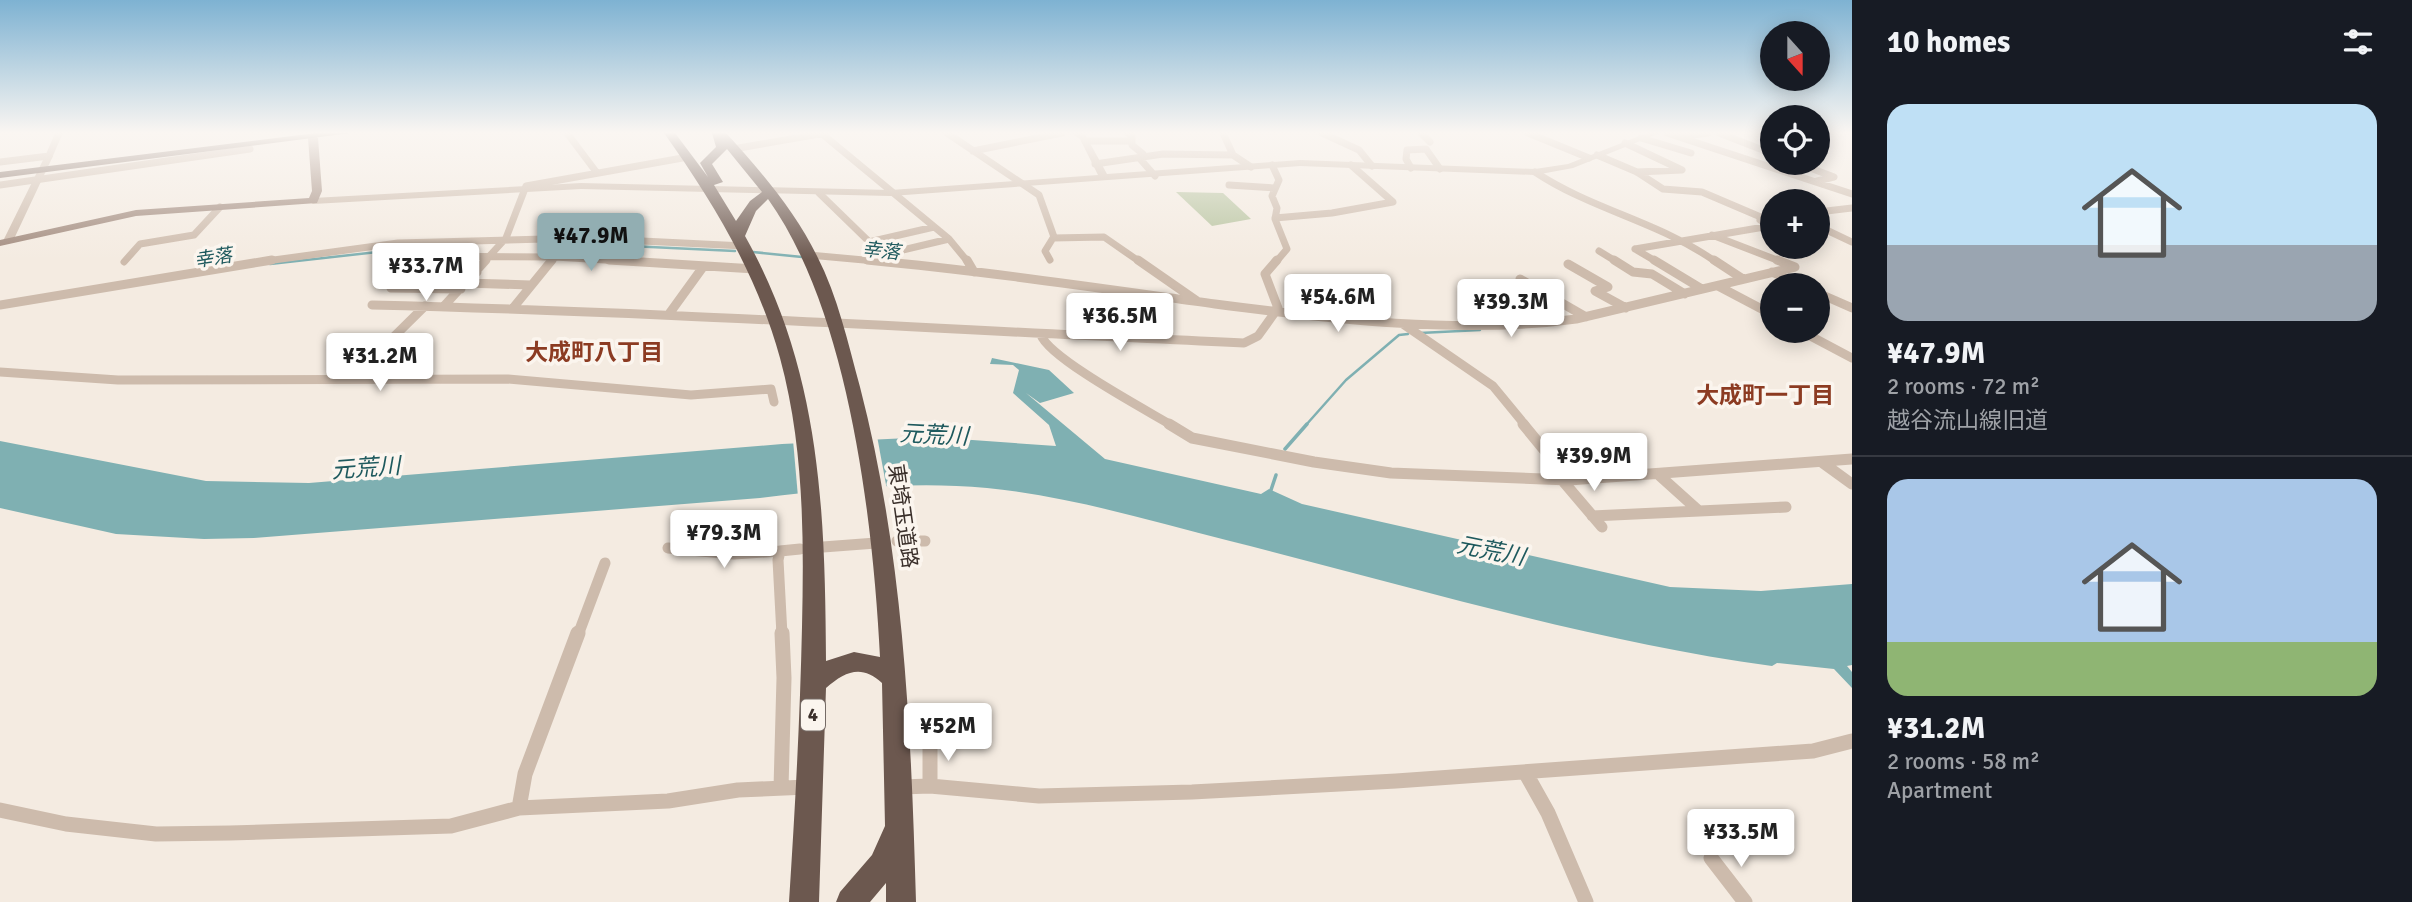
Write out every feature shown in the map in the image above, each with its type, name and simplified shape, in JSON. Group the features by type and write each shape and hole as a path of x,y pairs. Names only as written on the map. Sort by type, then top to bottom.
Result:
{"highway":[{"name":"4","path":"701,175 742,240 755,269 788,358 801,416 812,541 815,683 804,902"},
{"name":"4","path":"713,175 718,184 713,191"},
{"name":"東埼玉道路","path":"756,175 771,193 809,255 835,325 859,411 878,532 894,680 901,902"},
{"path":"742,240 747,214 761,196 771,193"},
{"name":"4","path":"815,683 837,665 862,659 884,669 894,680"},
{"name":"4","path":"850,902 884,863 898,799"}],"main road":[{"path":"4,242 115,216 313,201 317,191 316,175"}],"street":[{"path":"0,186 31,175"},
{"path":"4,242 38,175"},
{"path":"523,188 587,175"},
{"path":"870,175 949,239 963,253 974,272"},
{"path":"1008,175 1039,195 1054,237"},
{"path":"1102,175 1105,179"},
{"path":"313,201 581,186 771,193 891,193 1165,175"},
{"path":"372,305 669,314 835,325 1244,343 1258,337 1278,308 1265,274 1282,256 1287,246 1275,218 1274,188 1279,180 1277,175"},
{"path":"1275,218 1332,213 1393,202 1363,175"},
{"path":"1540,175 1569,193 1590,199 1682,241 1743,279"},
{"path":"1642,175 1663,189 1702,192 1760,217"},
{"path":"1796,175 1852,194"},
{"path":"1814,181 1834,177 1829,175"},
{"path":"1229,185 1274,188"},
{"path":"443,306 506,238 515,220 523,188"},
{"path":"819,193 890,262"},
{"path":"124,262 140,244 194,235 220,207"},
{"path":"1830,211 1852,208"},
{"path":"869,242 934,227"},
{"path":"1702,289 1635,249 1760,227"},
{"path":"1830,232 1852,242"},
{"path":"809,255 974,272 1275,312 1403,324 1548,323 1626,308 1795,267 1712,234"},
{"path":"1050,260 1045,251 1054,237"},
{"path":"1054,237 1104,237 1199,302"},
{"path":"0,304 336,250 398,243 506,238 742,240"},
{"path":"882,255 949,239"},
{"path":"1599,251 1633,272 1652,274 1685,294"},
{"path":"477,272 408,273 426,256 493,255 755,269"},
{"path":"513,308 555,257"},
{"path":"1568,264 1608,287 1595,291 1626,308"},
{"path":"669,314 703,267"},
{"path":"1520,279 1586,317"},
{"path":"390,288 530,285"},
{"path":"1718,286 1760,308"},
{"path":"1830,298 1852,307"},
{"path":"353,377 425,306"},
{"path":"1403,324 1493,386 1602,527"},
{"path":"1041,335 1044,344 1084,372 1192,438 1391,473 1566,480 1660,476 1852,459"},
{"path":"1824,343 1852,358"},
{"path":"0,372 118,380 353,377 518,379 691,396 771,389 774,402"},
{"path":"1824,463 1852,484"},
{"path":"1660,476 1699,511"},
{"path":"1592,516 1786,507"},
{"path":"668,548 734,554 780,551 812,541 878,532"},
{"path":"897,541 925,541"},
{"path":"780,551 778,572 784,678 781,788"},
{"path":"519,808 525,774 605,563"},
{"path":"930,740 930,786"},
{"path":"898,799 930,786 1039,796 1273,788 1813,751 1852,741"},
{"path":"1525,772 1548,813 1586,902"},
{"path":"0,810 66,824 156,834 450,826 519,808 668,801 811,786"},
{"path":"1711,858 1745,902"}],"green space":[{"path":"1176,192 1223,193 1251,219 1212,226"}],"water":[{"name":"元荒川","path":"992,358 1049,370 1074,393 1040,403 1026,393 1105,459 1261,494 1269,489 1302,504 1670,587 1761,591 1852,584 1852,665 1847,666 1852,672 1852,688 1834,669 1777,663 1772,666 1635,642 1500,611 1110,510 987,488 930,485 873,487 254,538 204,539 116,534 0,508 0,441 206,481 309,483 782,444 930,437 1056,446 1049,425 1013,393 1019,370 1013,365 990,364"}],"pier":[{"path":"877,436 887,490 798,497 793,440"}],"waterway":[{"name":"幸落","path":"545,242 735,251"},
{"name":"幸落","path":"436,246 458,245"},
{"name":"幸落","path":"270,264 431,246"},
{"name":"幸落","path":"753,252 802,257"},
{"path":"1481,319 1502,284"},
{"path":"1420,333 1480,330"},
{"path":"1306,425 1346,380 1399,335 1408,334"},
{"path":"1285,449 1307,424"},
{"path":"1270,493 1276,475"}],"district":[{"name":"大成町八丁目","path":"594,352"},
{"name":"大成町一丁目","path":"1765,395"}]}
